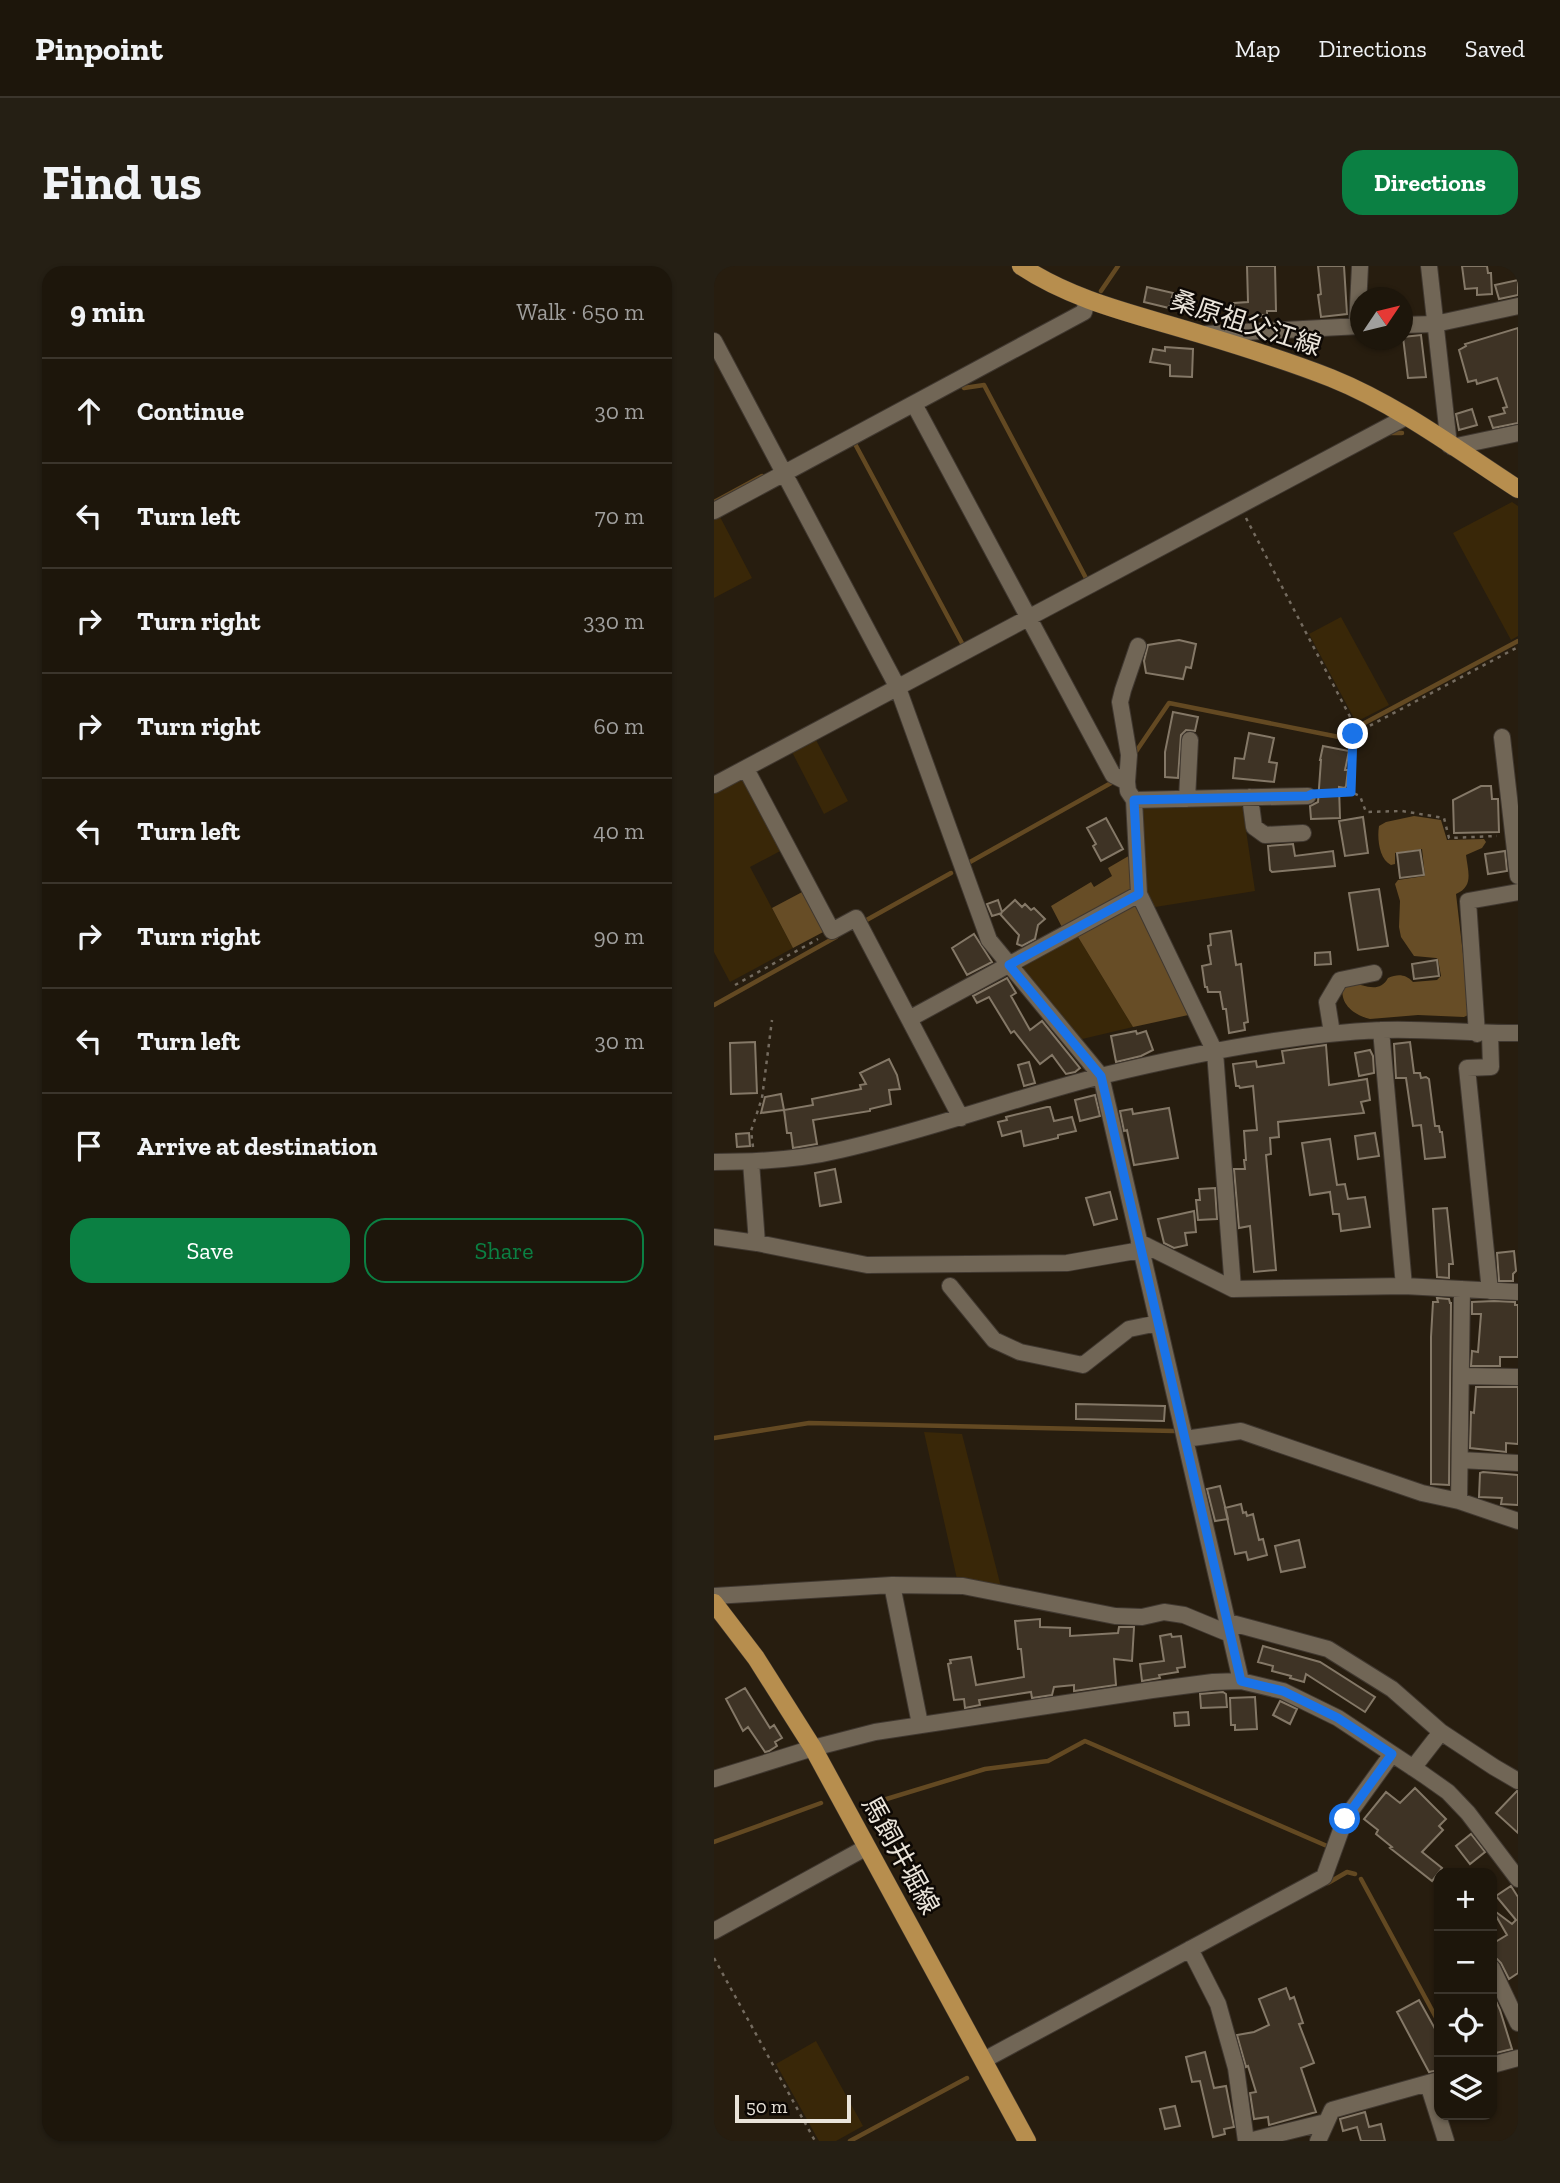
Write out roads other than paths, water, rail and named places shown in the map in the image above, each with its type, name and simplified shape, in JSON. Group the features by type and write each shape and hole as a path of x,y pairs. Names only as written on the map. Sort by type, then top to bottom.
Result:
{"main road":[{"name":"桑原祖父江線","path":"1021,266 1087,300 1200,334 1330,378 1406,416 1518,489"},
{"name":"馬飼井堀線","path":"714,1603 756,1658 813,1748 1027,2141"}],"street":[{"path":"1360,266 1360,287"},
{"path":"1429,266 1451,446 1518,433"},
{"path":"714,511 1084,312 1087,300"},
{"path":"1413,325 1435,324 1518,306"},
{"path":"1200,334 1350,326"},
{"path":"714,341 898,688 989,940 1101,1076 1241,1681"},
{"path":"914,404 1113,775 1127,782"},
{"path":"714,785 1406,416"},
{"path":"1138,646 1120,702 1129,755 1128,791 1134,800 1139,894 1215,1052 1233,1289"},
{"path":"1502,737 1518,876"},
{"path":"1187,799 1189,740"},
{"path":"746,769 832,931 856,918 961,1118"},
{"path":"1134,800 1308,796"},
{"path":"1250,797 1254,827 1265,835 1303,833"},
{"path":"909,1019 1139,894"},
{"path":"1490,1291 1467,1068 1491,1068 1483,1034 1468,901 1517,897"},
{"path":"1332,1033 1327,1002 1340,980 1374,973"},
{"path":"1381,1030 1404,1286"},
{"path":"714,1162 753,1162 838,1151 1101,1076 1215,1052 1332,1033 1381,1030 1518,1033"},
{"path":"753,1162 757,1243"},
{"path":"714,1237 867,1265 1067,1263 1140,1246 1233,1289 1404,1286 1518,1292"},
{"path":"950,1286 994,1340 1020,1352 1083,1365 1129,1329 1158,1322"},
{"path":"1460,1501 1462,1289"},
{"path":"1461,1376 1518,1377"},
{"path":"1185,1438 1241,1431 1422,1493 1460,1501 1518,1521"},
{"path":"1460,1461 1518,1463"},
{"path":"892,1585 920,1724"},
{"path":"714,1596 892,1585 963,1586 1115,1616 1142,1618 1164,1612 1184,1615 1229,1628 1328,1648 1392,1689 1441,1732 1518,1780"},
{"path":"714,1779 813,1748 876,1732 1188,1685 1241,1681 1283,1691 1327,1712 1448,1792 1468,1813 1518,1879"},
{"path":"1413,1768 1441,1732"},
{"path":"984,2060 1324,1877 1345,1819 1392,1754"},
{"path":"714,1931 867,1847"},
{"path":"1190,1949 1222,2017 1236,2068 1247,2141 1326,2122"},
{"path":"1497,1979 1518,2023"},
{"path":"1497,2064 1518,2058"},
{"path":"1318,2141 1332,2110 1433,2082 1446,2141"}],"waterway":[{"path":"1101,291 1118,266"},
{"path":"961,384 964,388 984,385 1087,580"},
{"path":"1389,433 1402,433"},
{"path":"854,442 963,645"},
{"path":"714,502 762,476"},
{"path":"1359,726 1518,641"},
{"path":"1135,753 1169,703 1339,737 1352,729"},
{"path":"970,862 1111,783"},
{"path":"863,922 951,873"},
{"path":"714,1005 836,937"},
{"path":"714,1438 809,1423 1174,1431"},
{"path":"870,1804 985,1769 1048,1761 1085,1741 1327,1846"},
{"path":"714,1842 821,1803"},
{"path":"1328,1883 1347,1872 1355,1874"},
{"path":"1361,1879 1434,2014"},
{"path":"850,2141 967,2078"}]}
